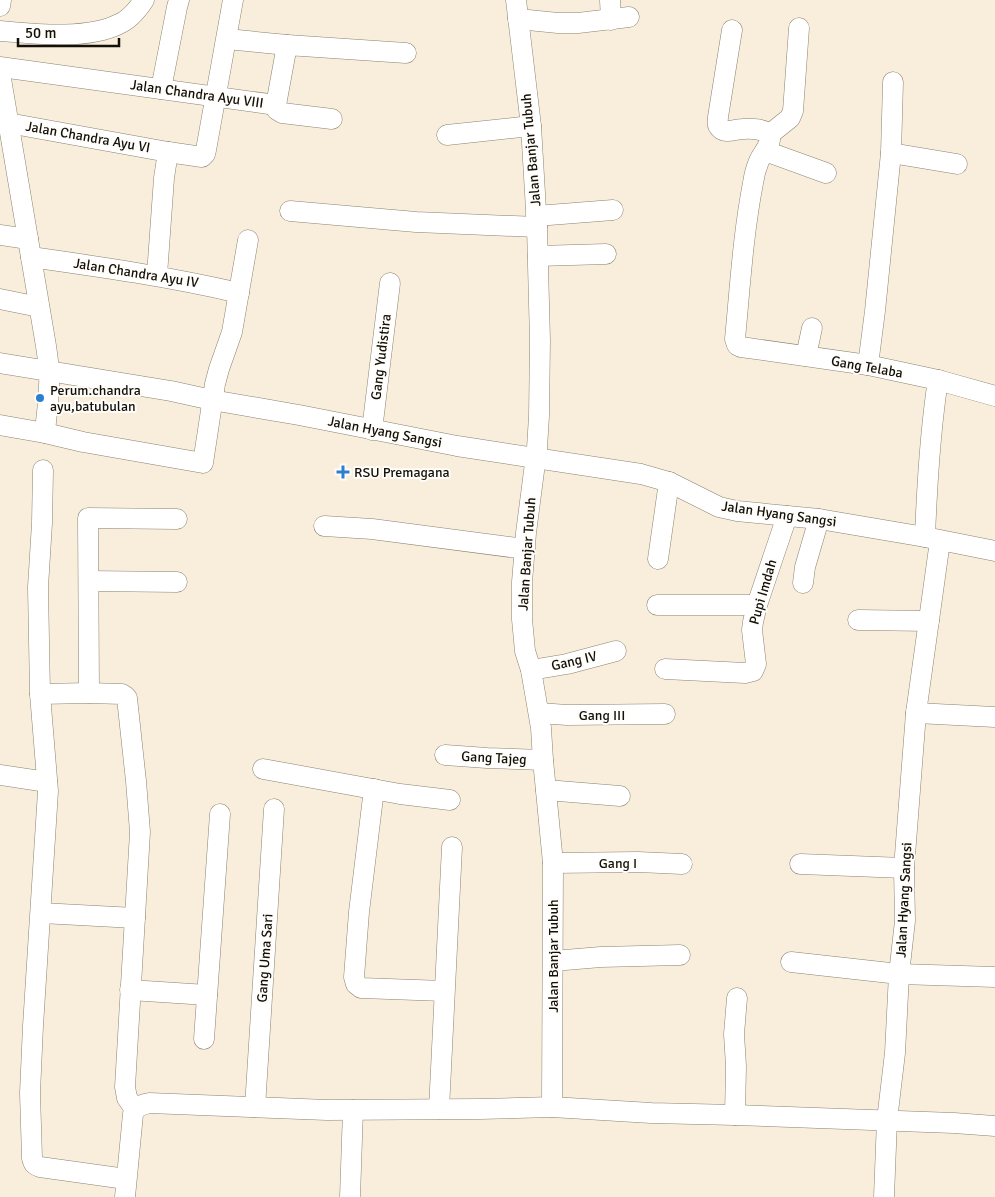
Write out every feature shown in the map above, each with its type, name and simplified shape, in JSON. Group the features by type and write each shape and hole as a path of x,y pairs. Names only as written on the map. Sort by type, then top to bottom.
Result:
{"street":[{"path":"0,6 1,0"},
{"path":"0,31 48,35 90,33 118,25 132,15 144,0"},
{"path":"161,89 179,0"},
{"path":"215,96 233,0"},
{"path":"517,9 558,23 578,23 620,18 610,0"},
{"name":"Jalan Banjar Tubuh","path":"517,9 531,126 538,256 539,416 526,533 522,582 522,619 525,650 531,670 539,713 553,863 552,1107"},
{"path":"768,143 790,118 793,111 799,28"},
{"path":"732,30 718,125 724,131 745,128 766,131 768,143"},
{"path":"227,39 287,46 406,52"},
{"name":"Jalan Chandra Ayu VIII","path":"0,67 276,105 287,46"},
{"path":"0,73 8,123 7,160 29,248 46,346 49,398 45,433"},
{"path":"868,365 891,154 893,82"},
{"name":"Jalan Chandra Ayu VI","path":"8,123 202,157 205,154 215,96"},
{"path":"276,105 277,110 282,113 332,119"},
{"path":"448,136 531,126"},
{"path":"768,143 826,174"},
{"name":"Gang Telaba","path":"768,143 758,163 745,231 735,339 737,345 868,365 938,380 995,396"},
{"path":"157,276 168,152"},
{"path":"891,154 957,164"},
{"path":"290,210 425,223 537,222 613,210"},
{"name":"Jalan Chandra Ayu IV","path":"0,235 29,248 240,293"},
{"path":"0,425 45,433 66,439 203,463 212,400 219,369 232,332 248,240"},
{"path":"538,256 606,254"},
{"name":"Gang Yudistira","path":"372,430 390,283"},
{"path":"0,299 39,307"},
{"path":"806,356 812,328"},
{"name":"Jalan Hyang Sangsi","path":"0,363 112,381 457,446 641,474 669,482 719,507 738,511 819,519 933,539 929,621 916,713 904,868 905,921 899,974 895,1053 887,1120 884,1197"},
{"path":"938,380 927,473 933,539 995,551"},
{"path":"43,470 38,587 40,694 48,796 30,1093 32,1158 35,1166 126,1188 135,1109 149,1103 353,1110 552,1107 652,1113 887,1120 995,1126"},
{"path":"658,559 669,482"},
{"name":"Pupi Imdah","path":"665,669 746,673 753,671 756,664 752,630 756,606 788,516"},
{"path":"90,693 88,518 177,519"},
{"path":"803,583 805,567 819,519"},
{"path":"324,526 372,528 525,549"},
{"path":"89,581 177,582"},
{"path":"657,605 756,606"},
{"path":"858,620 929,621"},
{"name":"Gang IV","path":"531,670 567,664 616,651"},
{"path":"40,694 90,693 122,694 126,696 140,832 125,1087 127,1098 135,1109"},
{"name":"Gang III","path":"539,713 575,715 665,714"},
{"path":"916,713 995,717"},
{"name":"Gang Tajeg","path":"445,755 543,760"},
{"path":"263,769 400,794 450,800"},
{"path":"0,775 47,782"},
{"path":"374,789 359,912 354,978 356,984 361,988 444,991"},
{"path":"546,790 620,796"},
{"name":"Gang Uma Sari","path":"255,1108 274,809"},
{"path":"204,1039 220,814"},
{"path":"439,1109 452,847"},
{"name":"Gang I","path":"553,863 638,862 682,864"},
{"path":"800,864 904,868"},
{"path":"41,913 135,918"},
{"path":"553,960 680,955"},
{"path":"791,962 899,974 995,977"},
{"path":"130,990 207,995"},
{"path":"735,1115 736,1066 734,1034 738,998"},
{"path":"350,1197 353,1110"}],"place":[{"name":"Perum.chandra ayu,batubulan","path":"40,398"},
{"name":"RSU Premagana","path":"343,472"}]}
